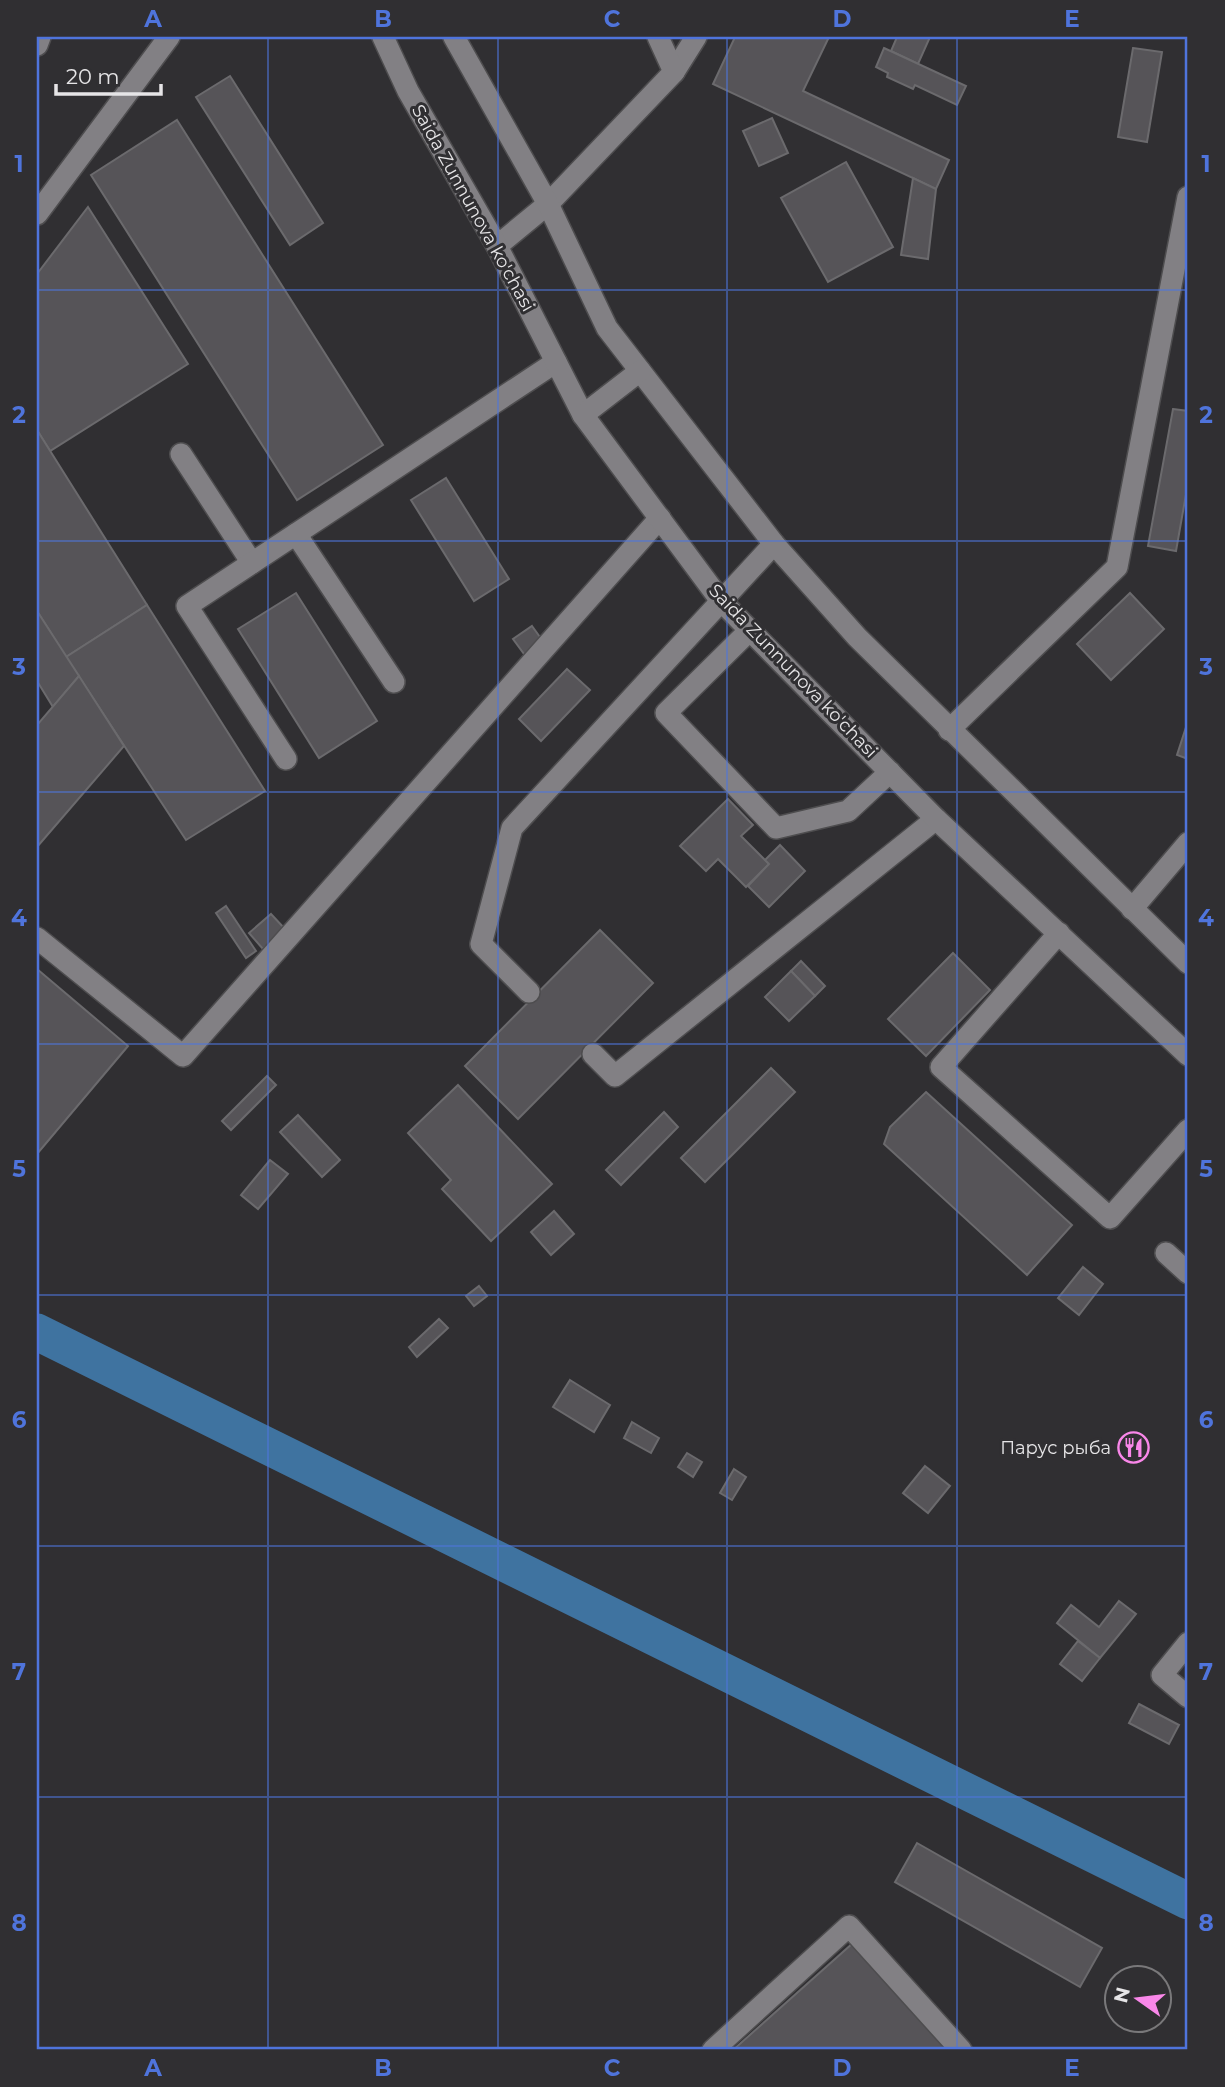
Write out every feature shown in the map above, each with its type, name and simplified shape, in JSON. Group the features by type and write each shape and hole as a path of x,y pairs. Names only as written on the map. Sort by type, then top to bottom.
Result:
{"main road":[{"path":"37,45 40,37"},
{"path":"37,214 169,37"},
{"name":"Saida Zunnunova ko'chasi","path":"383,37 408,91 497,246 583,415 721,601 936,819 1188,1055"},
{"path":"454,37 548,204 607,328 774,544 857,637 1188,963"},
{"path":"658,37 674,72"},
{"path":"497,246 548,204 674,72 696,37"},
{"path":"949,730 1117,567 1188,197"},
{"path":"286,759 187,606 556,362"},
{"path":"583,415 640,371"},
{"path":"181,454 252,563"},
{"path":"37,938 183,1056 660,518"},
{"path":"296,534 394,682"},
{"path":"529,992 481,944 512,828 774,544"},
{"path":"750,630 666,713 776,828 848,811 890,772"},
{"path":"593,1054 615,1076 936,819"},
{"path":"1132,909 1188,844"},
{"path":"1059,933 941,1067 1110,1218 1188,1129"},
{"path":"1166,1253 1188,1273"},
{"path":"1188,1643 1161,1675 1188,1697"},
{"path":"713,2050 849,1926 961,2050"}],"building":[{"path":"735,37 829,37 803,91 949,160 936,189 713,84"},
{"path":"897,37 930,37 918,64 891,51"},
{"path":"884,48 966,86 957,105 915,85 913,89 887,77 888,73 876,67"},
{"path":"1133,48 1162,52 1147,142 1118,137"},
{"path":"230,76 323,223 290,245 196,97"},
{"path":"772,118 788,153 759,166 743,131"},
{"path":"177,120 383,445 297,500 91,175"},
{"path":"846,162 893,247 828,282 781,198"},
{"path":"913,178 936,189 928,259 901,255"},
{"path":"88,207 188,364 50,451 37,430 37,274"},
{"path":"1173,409 1188,411 1188,483 1176,551 1148,546"},
{"path":"37,430 147,605 66,657 37,611"},
{"path":"446,478 509,579 474,601 411,500"},
{"path":"296,593 377,721 319,758 238,629"},
{"path":"1130,593 1164,629 1111,680 1077,644"},
{"path":"147,605 265,791 186,840 66,657"},
{"path":"37,611 79,676 53,707 37,681"},
{"path":"532,626 545,644 527,658 513,639"},
{"path":"567,669 590,690 541,741 519,719"},
{"path":"79,676 124,746 37,847 37,725"},
{"path":"1188,721 1188,759 1177,755"},
{"path":"728,799 753,825 741,836 769,864 746,887 718,859 706,871 680,846"},
{"path":"780,845 805,871 769,907 748,886 769,864 765,860"},
{"path":"226,906 256,951 246,958 216,913"},
{"path":"271,914 285,929 263,949 249,933"},
{"path":"600,930 653,983 518,1119 465,1066"},
{"path":"953,953 990,990 926,1056 888,1019"},
{"path":"801,961 825,986 815,996 791,971"},
{"path":"37,969 128,1046 37,1154"},
{"path":"791,971 815,996 789,1021 765,997"},
{"path":"771,1068 795,1092 705,1182 681,1158"},
{"path":"267,1076 276,1085 231,1130 222,1121"},
{"path":"458,1085 552,1184 491,1241 442,1189 451,1180 408,1133"},
{"path":"926,1092 1072,1225 1027,1275 884,1144 890,1127"},
{"path":"664,1112 678,1127 621,1185 606,1170"},
{"path":"298,1115 340,1160 322,1177 280,1132"},
{"path":"270,1160 288,1174 258,1209 241,1195"},
{"path":"554,1211 574,1234 551,1255 531,1232"},
{"path":"1083,1267 1103,1284 1079,1315 1058,1298"},
{"path":"479,1286 487,1296 474,1306 466,1296"},
{"path":"439,1319 448,1328 417,1357 409,1347"},
{"path":"570,1380 610,1405 594,1432 553,1407"},
{"path":"632,1422 659,1438 651,1453 624,1438"},
{"path":"687,1453 702,1462 693,1477 678,1467"},
{"path":"925,1466 950,1486 928,1513 903,1493"},
{"path":"734,1469 746,1477 732,1500 720,1493"},
{"path":"1119,1601 1136,1614 1100,1658 1057,1623 1071,1605 1099,1627"},
{"path":"1078,1641 1100,1658 1082,1681 1060,1664"},
{"path":"1139,1704 1179,1725 1169,1744 1129,1723"},
{"path":"917,1843 1102,1948 1080,1987 895,1882"},
{"path":"853,1943 947,2050 733,2050"}],"waterway":[{"path":"37,1332 1188,1901"}],"place":[{"name":"Парус рыба","path":"1134,1448"}]}
